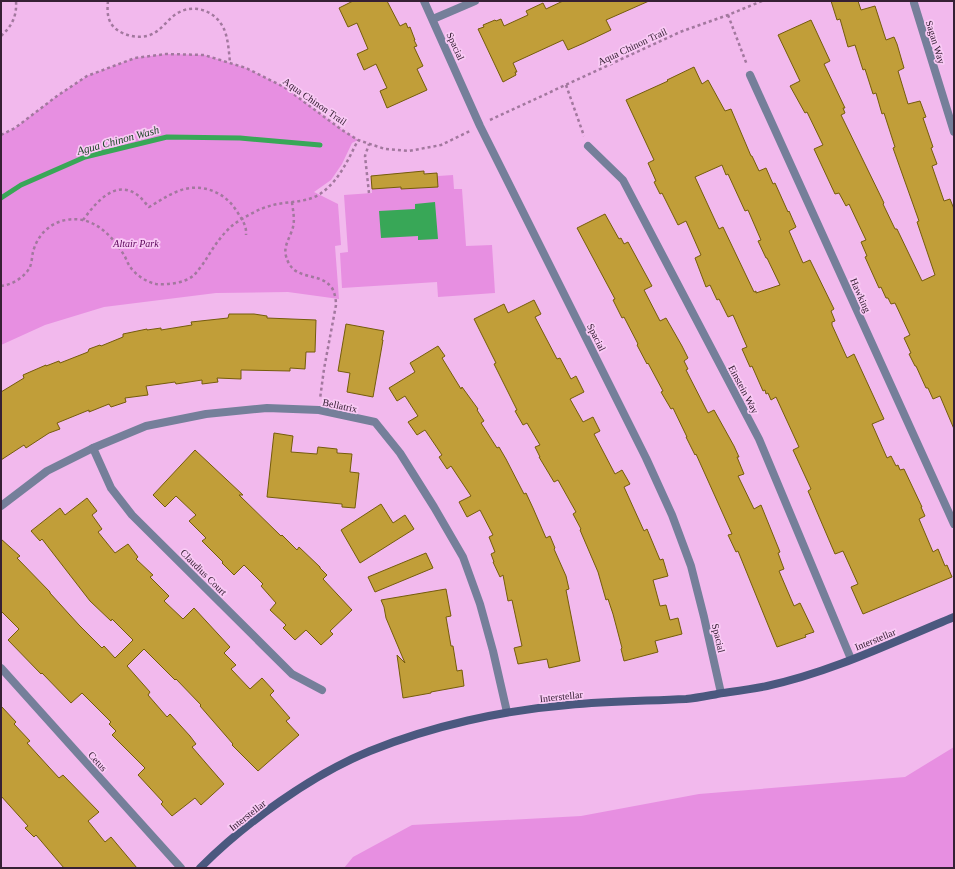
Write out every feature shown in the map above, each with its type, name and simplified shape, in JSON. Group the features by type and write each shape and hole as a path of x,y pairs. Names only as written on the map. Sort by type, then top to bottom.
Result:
{"street":[{"name":"Spacial","path":"424,1 480,126 643,451 672,515 691,566 722,693"},
{"path":"433,19 475,1"},
{"name":"Sagan Way","path":"914,2 954,132"},
{"name":"Hawking","path":"750,75 954,524"},
{"name":"Einstein Way","path":"588,146 623,180 759,439 851,659"},
{"name":"Bellatrix","path":"1,506 47,471 93,448 146,426 206,414 267,408 319,410 375,422 400,452 463,557 480,604 493,651 507,712"},
{"name":"Claudius Court","path":"93,448 111,488 132,515 292,674 322,690"},
{"name":"Interstellar","path":"200,868 241,831 280,802 329,771 370,751 410,737 461,722 507,712 567,705 688,698 766,686 816,673 954,617"},
{"name":"Cetus","path":"1,668 181,868"}],"path":[{"path":"1,36 9,28 14,18 16,1"},
{"path":"108,1 107,13 109,21 114,28 122,33 132,36 142,37 151,35 159,30 177,13 192,8 211,14 223,28 229,50 230,63"},
{"name":"Aqua Chinon Trail","path":"489,121 680,32 762,1"},
{"path":"728,15 750,75"},
{"name":"Aqua Chinon Trail","path":"1,135 15,128 57,96 87,76 135,58 166,54 204,55 246,68 284,87 358,140 384,149 409,151 440,145 470,131"},
{"path":"566,85 588,146"},
{"path":"1,286 7,285 24,275 30,266 33,250 38,239 48,228 56,222 78,219 97,225 106,231 124,255 130,267 146,280 155,284 166,284 186,280 194,275 223,235 234,224 258,210 273,205 305,201 319,194 332,184 342,171 358,140"},
{"path":"368,193 365,156 369,144"},
{"path":"83,220 95,203 106,194 114,191 128,190 135,193 149,207 176,192 188,188 199,187 210,189 227,199 245,225 246,236"},
{"path":"292,202 293,223 286,247 286,255 289,263 295,271 303,275 320,278 326,282 332,288 336,305 324,369 319,410"}],"green space":[{"name":"Altair Park","path":"166,54 204,55 246,68 284,87 358,140 352,143 342,164 331,180 314,192 338,204 341,245 335,246 339,299 288,292 216,293 104,307 45,325 1,345 1,135 15,128 57,96 87,76 135,58"},
{"path":"424,171 424,174 437,173 438,176 453,175 454,189 462,189 466,246 492,245 495,293 438,297 437,282 342,288 340,253 348,252 344,195 372,193 371,176"},
{"path":"954,747 954,868 344,868 353,857 412,825 581,816 699,794 905,777"}],"shaded area":[{"path":"435,202 438,239 418,240 418,236 381,238 379,211 415,209 415,204"}],"building":[{"path":"353,1 387,1 400,26 406,23 408,28 410,27 417,46 414,47 423,66 417,69 427,90 387,108 380,91 387,88 376,64 364,70 357,54 368,49 357,23 348,27 339,8"},
{"path":"563,1 649,1 606,20 611,30 584,43 568,50 563,40 513,63 517,72 515,72 516,75 503,82 478,29 484,27 483,25 501,19 504,26 528,15 526,11 543,3 546,9"},
{"path":"831,1 858,1 861,10 875,6 886,40 894,37 904,68 898,71 908,104 920,101 926,117 923,118 933,147 931,148 937,164 932,166 944,201 950,199 954,209 954,429 940,396 933,399 909,354 911,353 904,338 910,335 895,303 891,304 888,298 886,298 881,287 879,288 865,257 867,256 861,242 866,240 849,204 846,206 839,193 835,194 814,149 823,145 807,112 805,113 790,86 800,81 778,35 811,20 830,61 824,64 845,108 843,108 845,113 841,115 895,229 897,229 922,281 935,275 917,222 919,221 893,148 895,147 884,113 882,114 876,93 873,94 855,45 848,47 840,19 837,20"},
{"path":"694,67 702,84 708,80 725,111 731,109 759,171 766,168 773,184 775,183 796,227 789,231 803,263 810,260 834,309 831,311 835,321 832,322 832,325 847,358 854,354 884,419 872,424 887,458 891,456 896,466 898,465 900,470 904,469 922,507 925,516 919,519 933,552 938,549 945,566 947,565 952,577 863,614 851,587 858,584 843,551 835,554 808,491 811,489 793,450 799,447 776,397 771,400 768,393 766,394 765,390 763,391 752,366 750,367 742,349 747,347 733,315 728,317 719,299 717,300 710,285 706,287 695,258 701,255 686,221 678,225 662,193 660,194 654,182 656,181 648,163 654,160 626,100 668,81 667,80","holes":["722,165 726,175 728,174 745,211 748,210 761,240 758,241 780,285 756,293 756,291 754,292 723,227 719,229 695,177"]},
{"path":"424,171 424,174 437,173 438,187 372,189 371,176"},
{"path":"605,214 619,239 621,238 624,244 628,242 652,286 644,290 660,321 666,318 682,346 688,358 684,361 688,369 686,370 708,413 714,410 734,446 744,474 738,476 754,509 761,505 780,552 778,553 784,569 779,571 794,606 800,603 814,632 805,635 806,637 777,647 738,551 736,552 728,535 732,534 696,454 695,455 673,408 671,409 661,392 663,391 648,363 647,364 624,317 622,318 613,300 615,299 577,228"},
{"path":"534,300 541,314 535,317 557,359 560,358 571,379 576,376 584,392 570,399 583,422 593,417 600,431 594,434 615,474 622,470 630,484 624,487 644,531 647,529 660,560 663,559 668,576 653,580 660,606 666,605 670,620 678,618 682,634 655,641 658,652 624,661 613,614 608,599 606,600 598,572 580,530 581,529 573,514 576,512 558,480 554,482 539,457 535,447 540,445 527,423 523,425 515,411 517,410 474,319 504,304 508,313"},
{"path":"229,314 254,314 267,316 267,318 316,320 315,352 306,352 305,369 290,368 290,371 241,370 241,379 217,378 218,382 202,384 202,380 176,384 175,382 146,386 148,395 125,398 126,402 111,407 109,404 89,412 89,410 57,423 60,429 49,433 26,448 24,445 1,460 1,392 24,378 23,375 46,365 59,361 60,363 88,352 89,349 123,337 123,334 147,329 161,328 161,330 192,325 191,322 228,318"},
{"path":"346,324 384,331 373,397 347,392 350,373 338,371"},
{"path":"438,346 445,356 442,358 461,389 462,387 478,409 477,410 484,421 481,423 497,448 499,447 524,494 526,493 546,538 550,536 566,576 569,589 566,590 580,661 549,668 547,659 518,664 514,648 522,646 512,600 508,601 503,575 500,577 493,562 491,554 495,552 489,537 493,535 480,510 467,517 459,502 471,496 451,466 447,469 439,457 442,455 425,430 417,435 408,422 418,416 405,396 397,401 389,388 415,372 410,363"},
{"path":"274,433 293,436 291,452 317,454 318,447 337,449 337,453 352,454 350,472 359,473 355,508 342,507 342,504 267,497"},
{"path":"195,450 243,495 239,495 281,536 282,535 297,550 299,547 320,567 327,575 323,579 352,610 330,631 333,634 321,645 306,630 295,640 283,628 286,625 270,610 276,603 261,586 263,584 244,565 234,575 222,563 223,562 202,541 206,538 189,521 196,515 176,496 165,507 153,495"},
{"path":"87,498 97,511 92,515 102,529 98,532 115,553 128,544 138,557 136,559 153,575 150,577 169,596 164,601 183,619 194,608 230,647 224,653 236,665 231,669 250,689 262,678 274,691 270,695 290,718 286,721 299,735 258,771 232,745 233,744 200,706 201,705 144,649 127,666 150,692 148,695 167,717 170,714 190,736 196,744 192,747 224,784 201,805 195,798 172,816 161,804 163,802 138,775 145,768 112,735 116,731 109,724 111,722 82,693 71,703 8,640 19,629 1,611 1,539 20,556 17,558 79,625 102,648 104,646 115,658 133,640 112,619 111,621 90,601 42,539 40,541 31,531 60,508 65,515"},
{"path":"381,504 393,523 405,515 414,529 360,563 341,530"},
{"path":"426,553 433,568 375,592 368,577"},
{"path":"446,589 451,616 446,617 451,646 453,646 457,671 462,670 464,686 403,698 397,655 405,663 386,618 381,600"},
{"path":"1,706 16,722 14,724 30,741 27,743 59,778 63,775 99,812 88,821 105,842 111,837 137,868 64,868 36,835 34,837 25,828 28,826 1,796"}],"waterway":[{"name":"Agua Chinon Wash","path":"1,198 21,185 85,157 167,137 240,138 320,145"}]}
